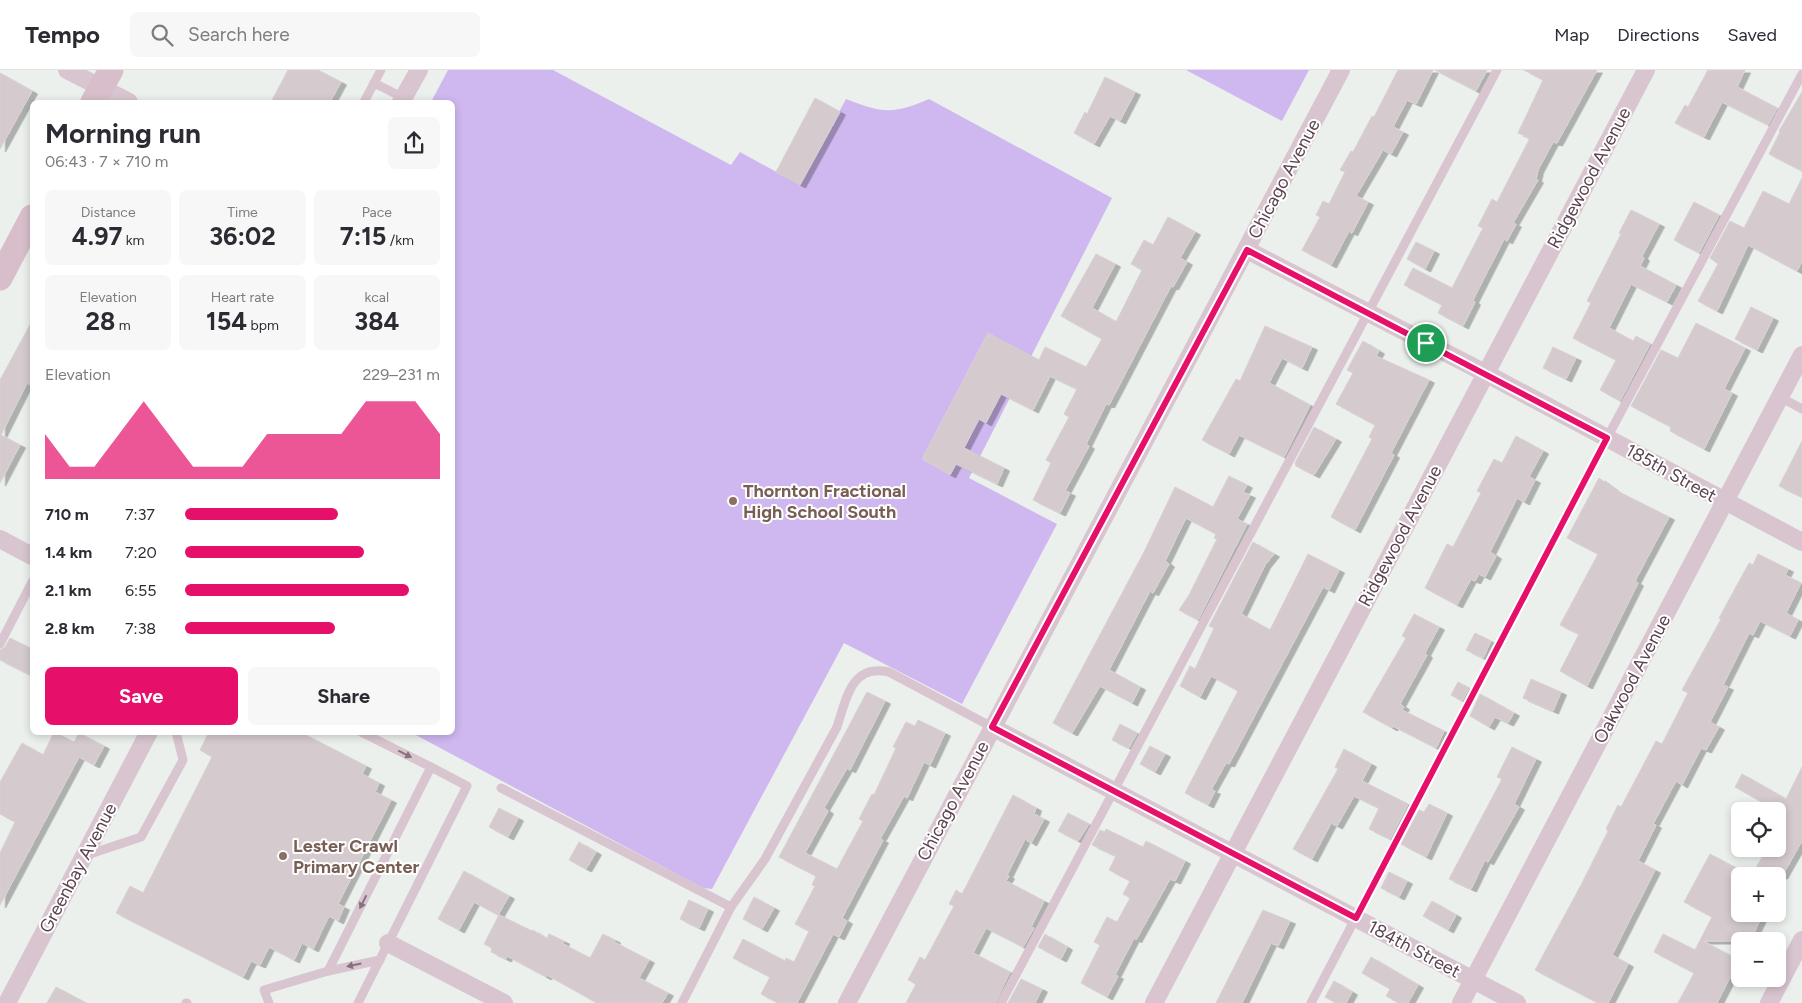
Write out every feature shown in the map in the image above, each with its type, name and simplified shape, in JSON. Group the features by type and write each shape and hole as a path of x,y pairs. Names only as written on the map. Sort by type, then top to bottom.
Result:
{"main road":[{"path":"2,268 30,220"}],"street":[{"path":"67,70 125,100"},
{"path":"403,100 419,70"},
{"name":"Chicago Avenue","path":"847,1003 1342,70"},
{"name":"Ridgewood Avenue","path":"1154,1003 1646,70"},
{"name":"185th Street","path":"1247,250 1486,373 1802,542"},
{"name":"Oakwood Avenue","path":"1461,1003 1802,356"},
{"path":"0,539 30,555"},
{"name":"184th Street","path":"992,727 1518,1003"},
{"name":"Greenbay Avenue","path":"7,1003 146,735"},
{"path":"1769,1003 1802,940"},
{"path":"388,943 504,1003"}],"lane":[{"path":"365,100 381,70"},
{"path":"1001,1003 1497,70"},
{"path":"1312,1003 1607,438 1802,74"},
{"path":"374,83 403,100"},
{"path":"1780,397 1802,409"},
{"path":"0,644 30,586"},
{"path":"682,1003 730,907 765,859 837,727 843,704 851,687 860,675 879,670 889,672 992,727"},
{"path":"84,856 141,837 183,760 177,735"},
{"path":"358,1003 467,786 367,735"},
{"path":"328,971 431,768"},
{"path":"501,788 730,907"},
{"path":"268,1003 264,990 328,971 380,960"}],"shaded area":[{"name":"Thornton Fractional High School South","path":"448,70 553,70 731,165 740,152 800,185 846,99 878,109 896,110 929,99 1112,198 969,478 1057,524 962,704 844,643 712,889 703,888 416,735 455,735 455,100 432,100"},
{"path":"1186,70 1309,70 1282,121"}],"building":[{"path":"288,70 318,70 341,82 331,100 272,100"},
{"path":"1398,70 1433,70 1416,104 1407,100 1393,127 1403,132 1391,154 1383,150 1356,196 1368,202 1352,233 1349,231 1331,265 1302,250 1320,217 1316,215 1323,201 1329,204 1345,172 1340,170 1351,151 1353,152 1372,116 1374,117"},
{"path":"1435,70 1487,70 1476,91"},
{"path":"1524,70 1597,70 1557,143 1553,142 1538,170 1536,179 1538,180 1513,223 1516,224 1507,241 1504,239 1473,300 1475,302 1463,326 1438,313 1442,305 1404,285 1413,268 1452,288 1483,228 1478,226 1492,199 1497,202 1530,138 1518,133 1543,80"},
{"path":"1708,70 1745,70 1737,87 1777,108 1768,125 1722,102 1704,137 1675,123 1685,105 1688,107"},
{"path":"0,73 32,91 0,149"},
{"path":"1105,77 1135,92 1120,121 1110,116 1094,144 1074,133 1085,112 1087,114"},
{"path":"1802,92 1802,171 1769,154 1779,131"},
{"path":"815,98 840,112 800,185 776,172"},
{"path":"1802,178 1802,261 1797,271 1748,245 1717,311 1698,301 1718,264 1710,258 1730,221 1744,228 1763,191 1789,204"},
{"path":"1694,202 1719,215 1699,253 1674,240"},
{"path":"1631,210 1659,224 1642,256 1644,258 1640,266 1676,285 1667,302 1631,284 1609,328 1633,341 1636,336 1650,344 1620,401 1600,390 1616,360 1573,338 1591,303 1587,301"},
{"path":"1168,217 1195,232 1180,258 1187,262 1173,287 1171,286 1109,405 1106,404 1086,444 1089,446 1065,491 1070,493 1060,513 1033,500 1051,463 1046,460 1069,417 1064,414 1077,389 1050,376 1033,410 1001,394 986,423 979,419 964,448 1004,468 997,484 956,464 950,475 922,459 988,333 1039,360 1045,347 1086,367 1102,339 1061,316 1096,254 1115,264 1092,308 1116,322 1142,270 1131,264 1144,240 1153,245"},
{"path":"1416,242 1434,251 1425,269 1407,259"},
{"path":"1751,307 1773,318 1757,350 1735,339"},
{"path":"1696,323 1745,348 1724,389 1732,393 1704,449 1670,431 1671,427 1631,406 1661,350 1678,358"},
{"path":"30,325 30,385 27,383 1,435 20,445 0,483 0,380"},
{"path":"1265,326 1312,347 1302,368 1282,358 1269,383 1310,405 1284,457 1239,435 1229,454 1202,440 1236,379 1240,381"},
{"path":"1363,341 1379,351 1376,356 1429,380 1391,453 1394,455 1355,530 1331,517 1372,439 1369,437 1375,425 1336,404 1353,373 1347,370"},
{"path":"1553,347 1576,358 1566,379 1543,368"},
{"path":"1314,427 1336,439 1314,475 1296,466 1295,463"},
{"path":"1516,436 1543,451 1529,477 1535,480 1524,502 1517,498 1490,552 1496,556 1485,577 1479,574 1475,581 1471,579 1457,605 1425,588 1447,544 1453,547 1481,493 1477,491 1494,459 1502,463"},
{"path":"1802,441 1802,497 1779,486"},
{"path":"1229,476 1247,485 1243,492 1250,495 1237,519 1247,524 1198,620 1179,610 1189,595 1217,539 1214,538 1216,534 1186,518 1165,561 1169,564 1153,593 1150,591 1109,670 1140,687 1132,703 1100,686 1072,733 1053,723 1145,550 1175,487 1213,507"},
{"path":"1599,478 1617,491 1669,517 1635,581 1638,583 1587,686 1560,671 1579,634 1560,625 1598,554 1567,538"},
{"path":"1253,542 1274,554 1265,565 1241,614 1270,630 1308,554 1339,570 1329,590 1323,587 1229,764 1226,763 1211,790 1215,791 1208,805 1185,793 1238,691 1211,676 1200,697 1180,686 1190,666 1195,669 1214,628 1209,626"},
{"path":"1758,554 1788,569 1785,575 1801,583 1786,613 1798,620 1790,636 1760,621 1753,635 1749,633 1723,685 1728,687 1710,722 1719,727 1706,750 1701,748 1682,785 1676,781 1653,824 1656,825 1638,861 1655,870 1612,955 1628,964 1608,1003 1598,1003 1535,970 1581,885 1608,831 1606,829 1618,805 1621,807 1656,741 1662,744 1688,693 1682,690 1749,563 1753,565"},
{"path":"1414,614 1439,627 1425,653 1427,655 1400,704 1404,707 1402,710 1444,731 1436,748 1393,726 1392,728 1363,712 1406,638 1402,636"},
{"path":"1475,633 1491,641 1483,658 1466,650"},
{"path":"10,638 30,648 30,675 0,660 0,650 5,647"},
{"path":"1531,679 1561,692 1553,711 1523,698"},
{"path":"1458,682 1469,688 1462,701 1451,695"},
{"path":"867,692 885,701 850,770 847,768 824,808 828,811 805,853 837,869 863,821 859,819 872,794 874,795 896,748 893,747 906,722 915,726 918,720 945,733 930,765 924,762 907,798 904,796 880,839 883,840 842,918 847,921 839,937 833,934 797,1003 778,1003 761,994 770,977 733,958 743,939 785,961 786,958 794,962 809,931 795,924 815,886 812,885 816,876 779,857"},
{"path":"1480,694 1514,713 1508,723 1495,717 1489,727 1470,716"},
{"path":"1120,724 1137,733 1129,748 1112,740"},
{"path":"53,735 60,735 74,742 78,735 83,735 104,746 94,765 79,757 0,905 0,853 15,822 0,814 0,782 22,743 43,755"},
{"path":"208,735 306,735 366,766 362,774 379,783 375,792 391,800 338,904 344,907 338,921 329,916 313,949 302,943 294,960 269,947 260,965 251,961 243,977 116,913 130,886 143,893 212,757 200,750"},
{"path":"1150,746 1165,754 1155,772 1140,764"},
{"path":"1512,747 1536,759 1514,804 1519,807 1488,862 1485,860 1471,889 1449,879 1502,779 1497,777"},
{"path":"1344,749 1371,764 1362,781 1408,804 1390,839 1369,829 1379,808 1354,796 1337,826 1331,823 1312,859 1293,849 1338,769 1335,767"},
{"path":"1802,767 1802,841 1786,869 1786,867 1756,867 1762,857 1786,857 1786,802 1762,802 1735,787 1742,774 1786,799"},
{"path":"1013,795 1036,808 1034,814 1044,819 1031,843 1025,839 1007,875 1009,876 1006,881 1044,901 1031,927 1034,928 1023,947 986,928 973,953 1010,972 995,1003 906,1003 916,984 908,980 920,957 925,960 954,906 949,904 956,890 962,894"},
{"path":"1429,804 1447,813 1426,857 1401,844 1419,810 1424,812"},
{"path":"499,808 518,818 508,837 489,827"},
{"path":"1068,813 1089,824 1078,841 1058,831"},
{"path":"1106,829 1143,847 1146,841 1185,861 1175,881 1170,879 1136,940 1134,938 1115,975 1118,976 1107,997 1081,983 1100,945 1094,942 1107,917 1117,922 1130,898 1123,894 1130,881 1109,870 1116,856 1092,845 1100,830 1105,832"},
{"path":"579,842 596,852 586,869 569,860"},
{"path":"1710,854 1734,867 1731,867 1731,922 1759,922 1754,932 1731,932 1731,941 1703,941 1731,956 1731,976 1717,1003 1678,1003 1694,973 1654,952 1663,934 1695,950 1712,917 1684,902"},
{"path":"464,871 509,896 498,915 474,902 459,930 438,919"},
{"path":"1389,872 1407,881 1399,897 1381,888"},
{"path":"754,897 774,908 762,929 743,919"},
{"path":"689,900 708,909 699,928 680,919"},
{"path":"1432,901 1456,915 1448,930 1423,916"},
{"path":"1263,910 1290,921 1278,946 1271,943 1242,1003 1216,1003"},
{"path":"499,915 533,930 547,939 549,934 564,941 563,944 590,958 603,934 615,940 614,942 649,960 639,978 668,993 662,1003 597,1003 547,975 546,977 507,956 506,959 491,952 492,948 484,944"},
{"path":"1045,934 1067,947 1061,959 1038,947"},
{"path":"1371,957 1418,985 1408,1003 1399,1003 1386,996 1390,989 1362,973"},
{"path":"1021,979 1042,989 1035,1003 1008,1003"},
{"path":"1334,981 1352,992 1346,1003 1336,1003 1325,997"},
{"path":"56,987 86,1003 47,1003"}],"place":[{"name":"Thornton Fractional High School South","path":"733,501"},
{"name":"Lester Crawl Primary Center","path":"283,856"}],"route":[{"path":"1247,250 1426,343 1607,438 1356,918 992,727 1247,250"}]}
